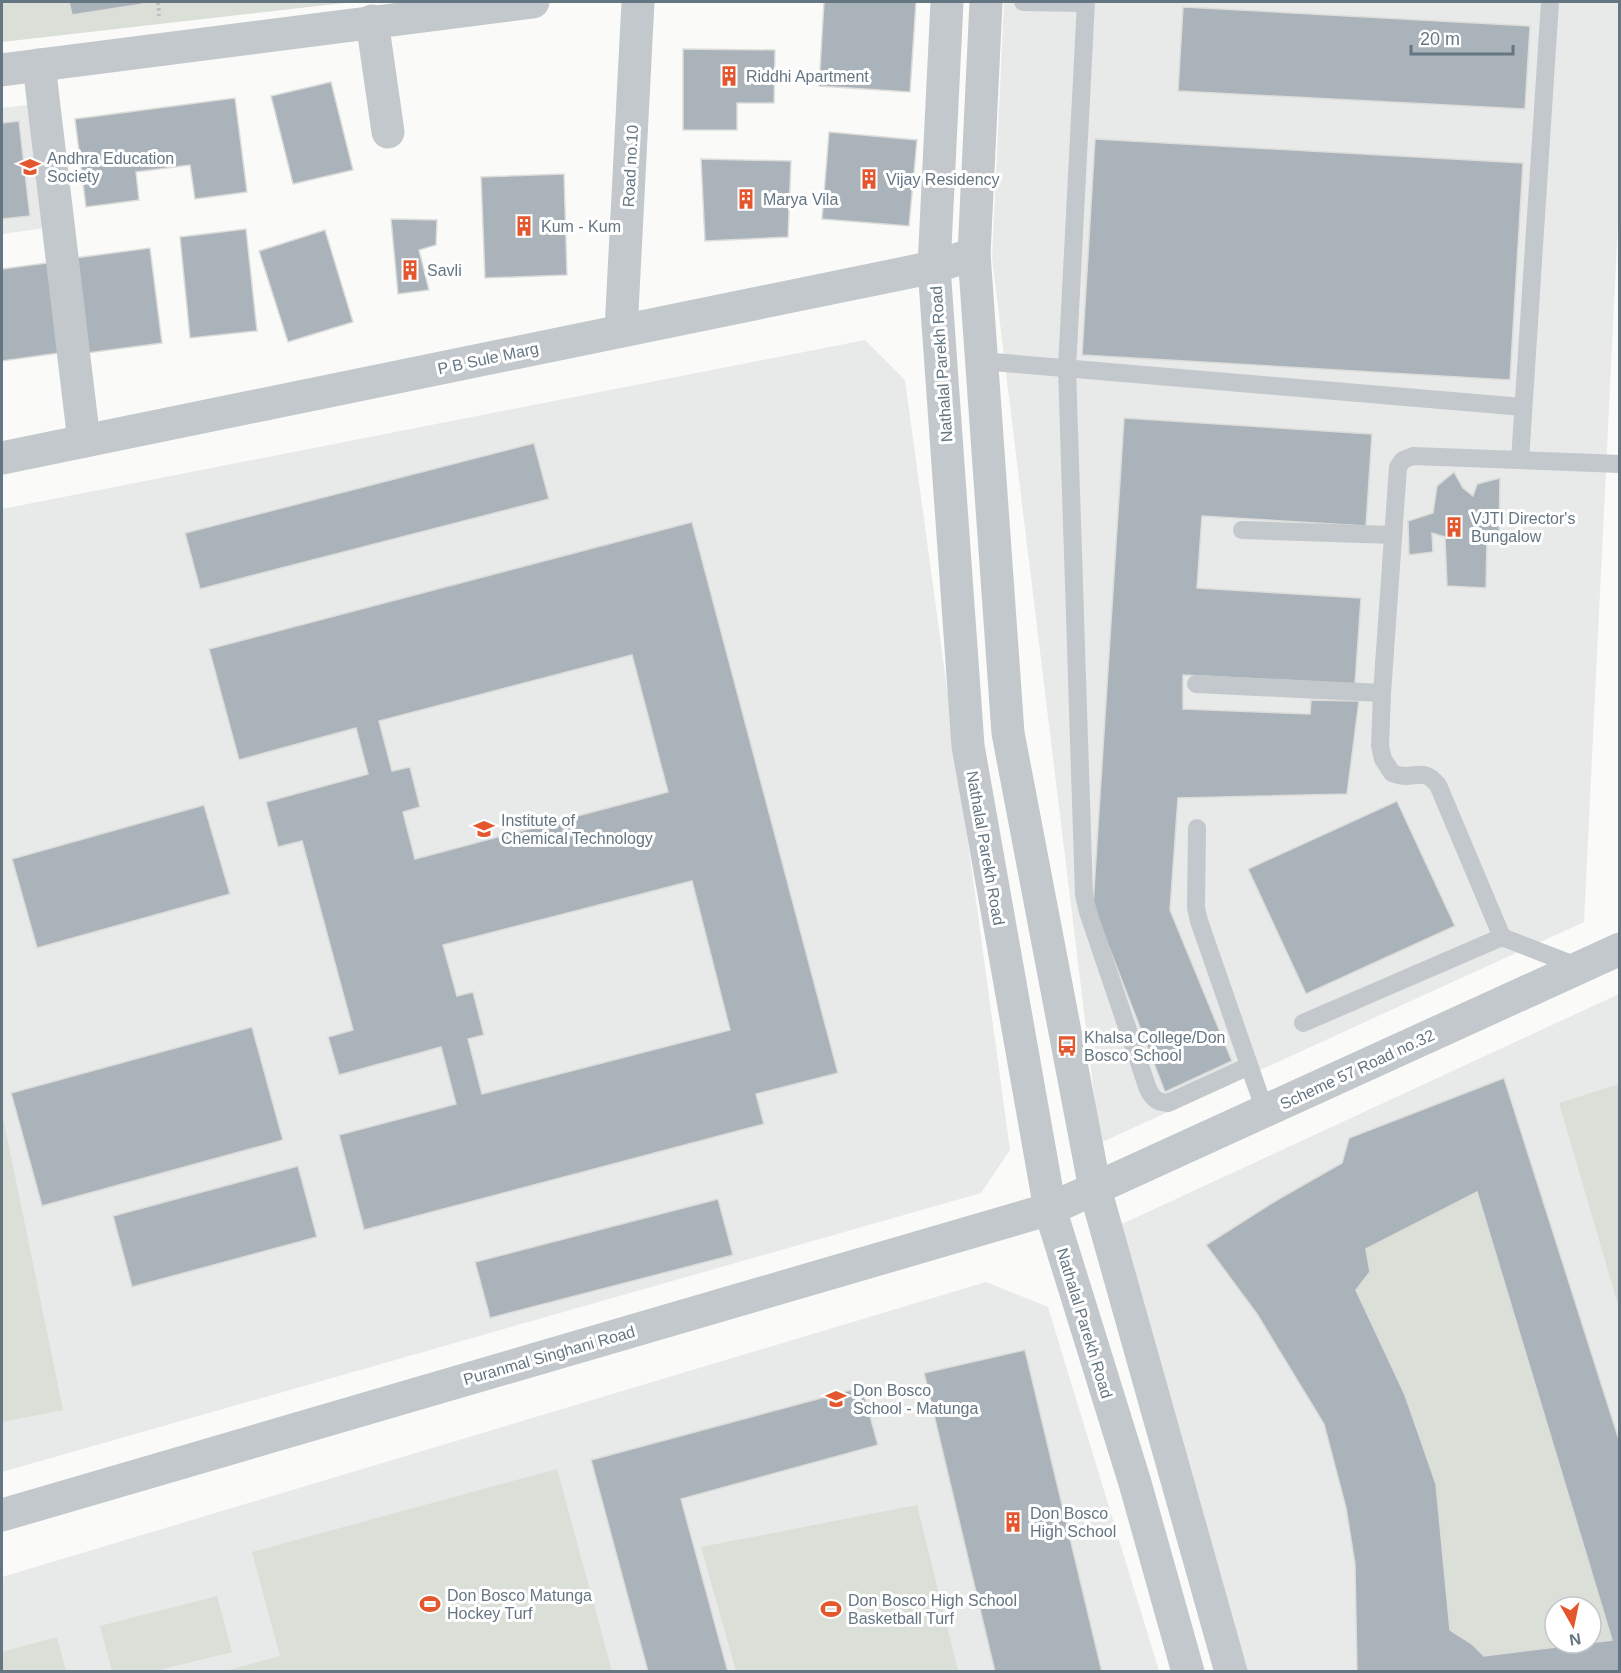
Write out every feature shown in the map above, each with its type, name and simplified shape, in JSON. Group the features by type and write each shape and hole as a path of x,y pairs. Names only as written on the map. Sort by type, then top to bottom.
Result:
{"street":[{"path":"2,70 533,2"},
{"name":"Road no.10","path":"621,331 638,2"},
{"name":"Nathalal Parekh Road","path":"946,2 934,267 968,746 1050,1209 1135,1483 1188,1671"},
{"path":"987,2 974,254 1008,733 1095,1189 1231,1671"},
{"path":"372,21 388,132"},
{"path":"39,65 84,441"},
{"name":"P B Sule Marg","path":"2,458 934,267 974,254"},
{"name":"Scheme 57 Road no.32","path":"1095,1189 1620,949"},
{"name":"Puranmal Singhani Road","path":"2,1515 1050,1209 1095,1189"}],"lane":[{"path":"1023,2 1086,2 1067,368 1084,896 1152,1098 1159,1102 1168,1102 1249,1066"},
{"path":"1520,460 1550,2"},
{"path":"981,361 1523,407"},
{"path":"1502,938 1438,785 1431,777 1423,774 1403,777 1392,773 1383,759 1380,746 1398,467 1402,460 1413,456 1620,464"},
{"path":"1242,530 1393,535"},
{"path":"1196,684 1382,693"},
{"path":"1197,828 1196,908 1199,921 1265,1111"},
{"path":"1303,1023 1502,938 1580,967"}],"shaded area":[{"path":"2,2 353,2 2,42"},
{"path":"1004,2 1619,2 1619,202 1584,922 1100,1143 992,258"},
{"name":"Andhra Education Society","path":"50,102 67,225 2,234 2,108"},
{"name":"Institute of Chemical Technology","path":"865,340 905,380 1010,1150 981,1193 2,1472 2,509"},
{"path":"1619,994 1619,1671 1231,1671 1111,1229"},
{"path":"1620,1084 1619,1308 1559,1103"},
{"path":"2,1113 63,1410 2,1422"},
{"path":"1477,1192 1598,1595 1543,1595 1543,1649 1484,1656 1472,1644 1450,1630 1436,1484 1405,1395 1356,1290 1370,1272 1366,1249"},
{"name":"Don Bosco School - Matunga","path":"986,1282 1048,1307 1159,1671 2,1672 2,1577"},
{"name":"Don Bosco Matunga Hockey Turf","path":"557,1469 612,1671 225,1671 280,1656 252,1552"},
{"name":"Don Bosco High School Basketball Turf","path":"917,1505 958,1671 736,1671 701,1547"},
{"path":"217,1596 232,1652 155,1671 112,1671 100,1626"},
{"path":"1603,1610 1612,1640 1603,1641"},
{"path":"57,1637 66,1671 2,1671 2,1652"}],"building":[{"path":"69,2 143,2 143,4 72,15"},
{"path":"824,2 916,2 910,92 819,86"},
{"path":"1183,7 1530,26 1525,109 1178,91"},
{"name":"Riddhi Apartment","path":"683,49 775,50 774,103 737,103 737,130 683,130"},
{"path":"331,82 353,170 293,184 271,96"},
{"path":"235,98 247,192 195,199 190,165 136,172 139,200 86,207 75,119"},
{"path":"19,121 30,216 2,219 2,123"},
{"name":"Vijay Residency","path":"829,132 917,140 909,226 822,219"},
{"path":"1095,139 1523,163 1510,380 1082,355"},
{"name":"Marya Vila","path":"701,159 791,161 788,237 705,241"},
{"name":"Kum - Kum","path":"564,174 567,275 485,278 481,177"},
{"name":"Savli","path":"391,219 437,220 436,245 419,250 429,290 398,294"},
{"path":"246,229 257,331 190,338 180,237"},
{"path":"325,230 353,322 288,342 259,251"},
{"path":"150,248 162,343 87,353 75,258"},
{"path":"54,262 66,352 2,361 2,269"},
{"path":"1124,418 1372,434 1366,526 1202,516 1197,588 1361,598 1355,684 1183,675 1183,709 1310,714 1311,700 1359,701 1347,794 1178,798 1170,910 1232,1061 1165,1092 1093,906"},
{"path":"534,443 549,499 200,589 185,533"},
{"name":"VJTI Director's Bungalow","path":"1454,472 1463,488 1473,496 1477,484 1500,478 1499,540 1487,539 1486,588 1447,586 1445,537 1432,533 1433,552 1409,555 1408,521 1433,513 1437,486"},
{"path":"692,522 838,1073 756,1094 764,1124 364,1230 339,1135 456,1104 441,1047 339,1075 328,1037 353,1030 302,841 278,847 266,802 368,774 356,728 239,760 209,649","holes":["632,655 668,792 415,859 403,812 420,807 410,767 392,771 379,721","692,881 730,1030 482,1094 468,1039 484,1035 473,992 457,996 443,945"]},
{"path":"1397,801 1455,926 1306,994 1248,869"},
{"path":"204,805 230,894 37,948 12,859"},
{"path":"252,1027 283,1140 42,1206 11,1093"},
{"path":"1504,1078 1620,1443 1620,1672 1357,1672 1355,1564 1346,1508 1324,1424 1257,1314 1206,1245 1277,1200 1342,1163 1349,1138","holes":["1477,1192 1598,1595 1603,1595 1603,1610 1612,1640 1603,1641 1603,1655 1543,1655 1543,1649 1484,1656 1472,1644 1450,1630 1436,1484 1405,1395 1356,1290 1370,1272 1366,1249"]},
{"path":"298,1166 317,1237 132,1287 113,1216"},
{"path":"718,1199 733,1255 490,1318 475,1262"},
{"name":"Don Bosco High School","path":"1025,1350 1102,1672 995,1672 924,1373"},
{"path":"862,1387 878,1445 681,1499 728,1672 648,1672 591,1460"}],"place":[{"name":"Riddhi Apartment","path":"729,76"},
{"name":"Andhra Education Society","path":"30,167"},
{"name":"Vijay Residency","path":"869,179"},
{"name":"Marya Vila","path":"746,199"},
{"name":"Kum - Kum","path":"524,226"},
{"name":"Savli","path":"410,270"},
{"name":"VJTI Director's Bungalow","path":"1454,527"},
{"name":"Institute of Chemical Technology","path":"484,829"},
{"name":"Khalsa College/Don Bosco School","path":"1067,1046"},
{"name":"Don Bosco School - Matunga","path":"836,1399"},
{"name":"Don Bosco High School","path":"1013,1522"},
{"name":"Don Bosco Matunga Hockey Turf","path":"430,1604"},
{"name":"Don Bosco High School Basketball Turf","path":"831,1609"}]}
